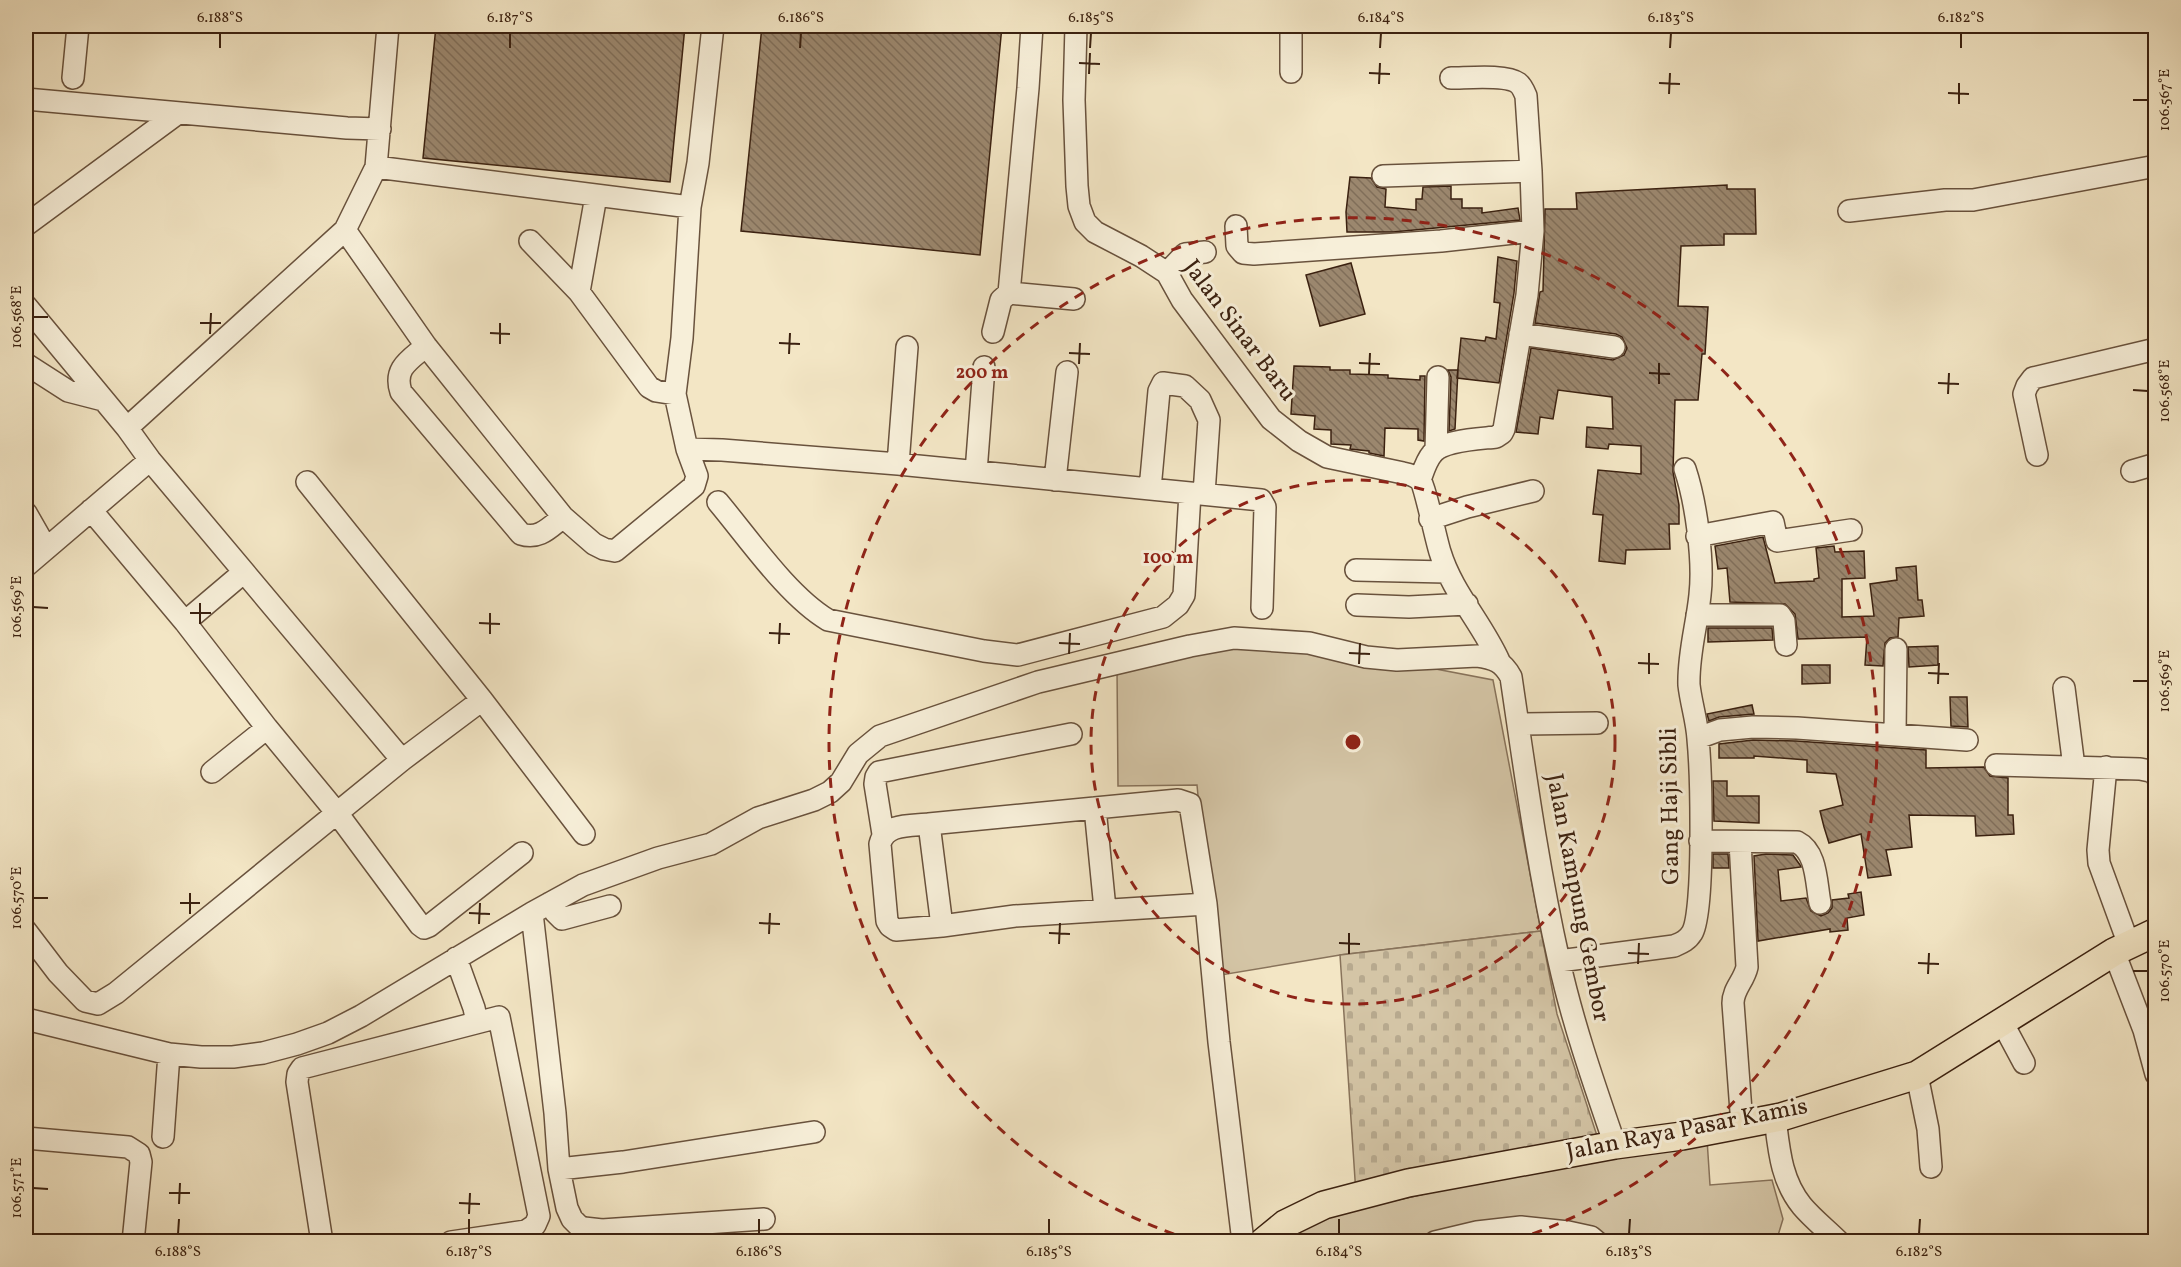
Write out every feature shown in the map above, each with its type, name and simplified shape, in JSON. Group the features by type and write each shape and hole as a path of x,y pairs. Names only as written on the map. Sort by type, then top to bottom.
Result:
{"main road":[{"name":"Jalan Raya Pasar Kamis","path":"1263,1242 1285,1224 1324,1205 1408,1184 1615,1144 1682,1136 1775,1118 1917,1075 2122,949 2156,932"}],"street":[{"path":"74,78 78,26"},
{"path":"127,428 345,230 376,167 388,26"},
{"path":"345,230 426,346 563,517 594,544 615,551 694,486 697,476 687,449 675,394 682,338 690,207 698,163 712,26"},
{"path":"993,332 1001,300 1009,293 1032,26"},
{"name":"Jalan Sinar Baru","path":"1076,26 1074,100 1077,186 1079,206 1085,222 1095,232 1141,256 1167,273 1182,300 1271,419 1299,441 1328,456 1403,473 1420,480"},
{"path":"1291,26 1291,72"},
{"path":"1451,78 1509,79 1521,85 1526,96 1533,231 1527,295 1502,433 1447,444 1436,450 1429,459 1420,480 1446,572 1491,642 1499,661"},
{"path":"26,99 380,129"},
{"path":"26,225 178,113"},
{"path":"1849,211 1945,200 1973,200 2156,166"},
{"path":"376,167 690,207"},
{"path":"1383,176 1531,171"},
{"path":"579,292 596,196"},
{"path":"1236,226 1237,246 1243,253 1254,255 1441,241 1533,231"},
{"path":"530,241 579,292 649,387 656,391 675,394"},
{"path":"1167,273 1185,254 1205,252"},
{"path":"1009,293 1074,299"},
{"path":"26,306 127,428 150,460 402,760"},
{"path":"1520,334 1614,347"},
{"path":"426,346 400,370 397,380 401,392 521,534 530,537 540,535 563,517"},
{"path":"898,464 907,347"},
{"path":"2037,454 2025,394 2026,386 2033,378 2156,349"},
{"path":"26,364 68,391 103,400"},
{"path":"976,472 984,367"},
{"path":"1055,480 1067,372"},
{"path":"1436,450 1438,377"},
{"path":"718,502 810,609 828,620 984,651 1018,655 1163,616 1178,605 1184,595 1209,420 1200,400 1185,386 1163,382 1159,391 1150,489"},
{"path":"687,449 898,464 1261,500 1265,507 1262,608"},
{"path":"26,566 150,460"},
{"path":"2132,471 2156,464"},
{"name":"Gang Haji Sibli","path":"1559,961 1674,946 1685,941 1693,932 1698,915 1700,842 1698,738 1689,685 1692,638 1702,574 1693,494 1685,469"},
{"path":"307,482 482,700 584,834"},
{"path":"1430,519 1473,505 1533,491"},
{"path":"91,510 185,622 267,728 337,813 424,928 522,854"},
{"path":"26,513 46,548"},
{"path":"1698,536 1773,522 1777,541 1851,530"},
{"path":"1356,570 1446,572"},
{"path":"185,622 244,572"},
{"path":"1357,605 1409,607 1467,604"},
{"path":"1697,615 1780,615 1784,621 1786,645"},
{"path":"26,1018 169,1054 233,1057 263,1053 297,1044 361,1016 583,885 658,858 711,843 758,818 814,800 830,792 841,782 858,754 880,736 1038,682 1190,646 1234,638 1309,643 1366,657 1397,660 1477,656 1499,661"},
{"path":"1895,734 1896,649"},
{"name":"Jalan Kampung Gembor","path":"1499,661 1506,667 1511,677 1559,961 1585,1059 1615,1144"},
{"path":"2064,687 2074,766"},
{"path":"26,931 58,973 85,1001 98,1004 116,993 402,760 482,700"},
{"path":"1518,724 1597,723"},
{"path":"1698,738 1720,729 1753,727 1967,740"},
{"path":"212,772 267,728"},
{"path":"1071,734 879,772 875,784 883,834 880,844 887,921 890,926 901,930 1015,916 1206,904"},
{"path":"1996,765 2106,767 2146,770 2156,775"},
{"path":"2106,767 2098,850 2099,863 2156,1074"},
{"path":"883,834 890,829 929,824 1178,800 1190,804 1206,904 1242,1242"},
{"path":"1095,808 1105,909"},
{"path":"929,824 942,926"},
{"path":"1700,842 1797,842 1804,846 1811,855 1820,903"},
{"path":"1740,842 1747,967 1742,982 1734,991 1733,1004 1742,1125"},
{"path":"541,908 555,912 562,919 610,906"},
{"path":"541,908 559,1169 567,1208 572,1219 584,1228 602,1230 764,1219"},
{"path":"456,958 477,1022"},
{"path":"322,1242 297,1082 302,1068 499,1017 538,1216 535,1225 526,1231 451,1242"},
{"path":"2002,1022 2024,1063"},
{"path":"163,1137 169,1054"},
{"path":"1917,1075 1928,1129 1931,1167"},
{"path":"1775,1118 1779,1155 1793,1193 1803,1208 1839,1242"},
{"path":"559,1169 623,1162 814,1132"},
{"path":"26,1138 128,1147 139,1154 141,1162 133,1242"},
{"path":"1435,1242 1477,1232 1521,1227 1568,1232 1591,1237 1597,1242"}],"green space":[{"path":"1211,643 1316,646 1493,680 1541,931 1340,955 1215,976 1197,785 1118,786 1117,668"},
{"path":"1541,931 1557,1014 1603,1154 1357,1209 1340,955"},
{"path":"1707,1139 1710,1185 1772,1180 1783,1219 1776,1242 1240,1242 1357,1209 1603,1154"}],"building":[{"path":"436,26 685,26 670,182 423,158"},
{"path":"762,26 1002,26 980,255 741,231"},
{"path":"1350,177 1371,178 1377,187 1386,189 1385,207 1416,210 1416,199 1422,199 1423,187 1451,186 1451,199 1462,199 1462,208 1482,208 1482,213 1518,208 1520,220 1393,232 1347,232 1346,212"},
{"path":"1727,185 1727,189 1755,189 1756,234 1724,234 1724,245 1681,246 1678,306 1708,307 1705,354 1702,354 1698,400 1675,400 1673,472 1679,505 1679,524 1669,524 1670,549 1626,550 1625,564 1599,561 1603,515 1593,514 1598,470 1641,474 1641,446 1609,444 1608,449 1586,447 1587,427 1613,429 1612,397 1558,390 1553,419 1540,417 1538,434 1516,432 1531,348 1613,360 1624,355 1627,348 1622,337 1616,334 1535,323 1540,292 1543,291 1545,209 1577,209 1576,193"},
{"path":"1498,257 1517,261 1499,383 1457,378 1461,338 1485,341 1486,337 1496,339 1500,303 1494,302"},
{"path":"1351,263 1365,314 1320,326 1306,275"},
{"path":"1294,366 1330,367 1330,370 1350,370 1350,374 1388,375 1388,378 1420,380 1420,376 1425,376 1424,441 1418,440 1418,429 1385,428 1384,456 1369,453 1369,451 1350,449 1351,445 1331,444 1331,430 1314,429 1315,416 1291,414"},
{"path":"1448,370 1458,370 1455,429 1449,431 1451,377"},
{"path":"1763,537 1775,583 1814,581 1819,578 1816,548 1834,546 1835,552 1864,551 1865,578 1842,579 1842,617 1874,616 1870,584 1897,580 1896,568 1916,566 1918,600 1922,600 1924,616 1899,618 1898,637 1890,638 1885,643 1883,666 1865,665 1867,637 1798,639 1795,614 1785,604 1730,602 1727,568 1718,569 1715,546"},
{"path":"1708,628 1772,628 1773,640 1708,642"},
{"path":"1938,646 1938,665 1909,667 1908,647"},
{"path":"1802,665 1830,665 1830,683 1802,684"},
{"path":"1950,697 1967,697 1968,727 1951,726"},
{"path":"1752,705 1754,714 1719,717 1709,721 1707,714"},
{"path":"1753,740 1926,750 1926,768 1984,767 1990,776 2008,778 2008,815 2013,815 2014,834 1976,836 1975,816 1909,815 1912,847 1886,850 1891,875 1868,878 1861,834 1829,843 1824,827 1820,811 1843,805 1836,774 1807,772 1807,760 1754,756 1754,758 1719,758 1719,744"},
{"path":"1713,781 1727,781 1727,796 1759,796 1759,823 1714,821"},
{"path":"1713,854 1728,854 1729,868 1713,868"},
{"path":"1793,855 1801,867 1778,870 1781,901 1806,898 1811,911 1821,916 1832,908 1832,900 1849,898 1848,894 1861,892 1864,915 1847,918 1848,930 1830,932 1830,929 1758,941 1754,856"}]}
